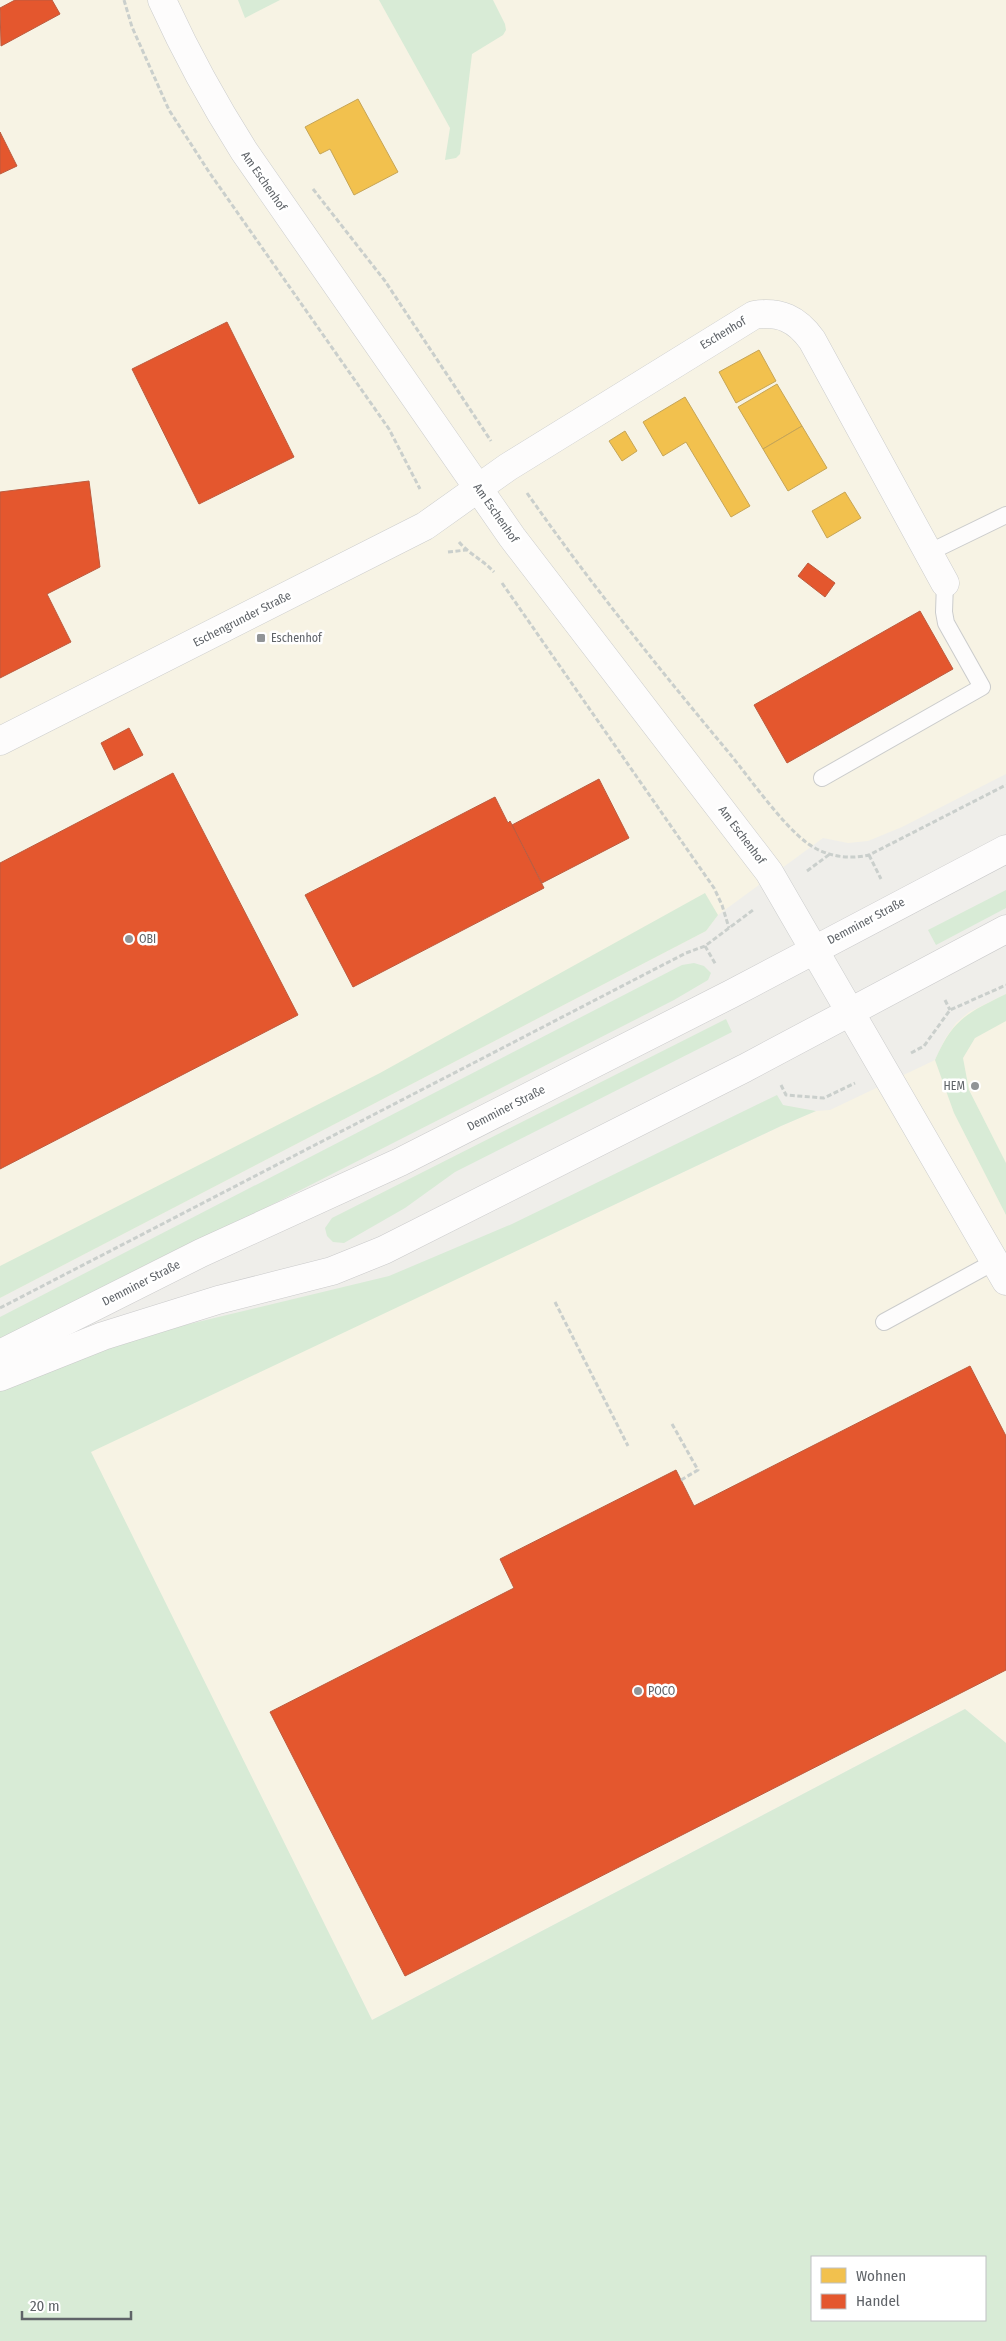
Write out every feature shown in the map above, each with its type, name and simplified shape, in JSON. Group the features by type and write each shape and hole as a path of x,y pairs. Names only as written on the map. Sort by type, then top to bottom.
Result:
{"street":[{"name":"Am Eschenhof","path":"162,0 183,47 208,94 244,151 512,537 738,829 769,872 850,1012"},
{"name":"Eschenhof","path":"479,489 508,467 744,319 767,313 780,315 792,320 804,329 812,340 945,583"},
{"name":"Eschengrunder Straße","path":"0,741 440,517 479,489"},
{"name":"Demminer Straße","path":"0,1354 201,1253 400,1162 722,998 1006,848"},
{"path":"0,1377 102,1336 218,1300 332,1271 384,1250 850,1012 1006,929"},
{"path":"850,1012 1000,1271"}],"lane":[{"path":"928,553 1006,515"},
{"path":"822,778 982,687 946,623 944,612 945,583"},
{"path":"884,1322 1000,1271"}],"path":[{"path":"124,0 132,27 169,110 214,180 388,429 402,451 415,483 466,550 486,563 496,574"},
{"path":"0,1308 677,958 705,946 729,928 722,905 714,888 502,582"},
{"path":"831,854 851,857 868,855 1006,785"},
{"path":"555,1302 628,1446"},
{"path":"672,1424 698,1470 681,1480"}],"shaded area":[{"path":"0,0 1006,0 1006,774 902,827 868,841 848,843 823,838 718,915 706,931 0,1298"},
{"path":"1006,994 1006,1743 965,1709 372,2020 90,1451 781,1126 816,1111 830,1110 935,1060 945,1039 956,1023 969,1012"}],"green space":[{"path":"238,0 280,0 245,18"},
{"path":"379,0 493,0 505,24 506,30 503,35 472,54 460,154 456,158 445,160 450,128"},
{"path":"1006,890 1006,908 936,945 928,930"},
{"path":"705,893 718,915 706,931 0,1298 0,1266 380,1073"},
{"path":"694,963 704,966 711,973 708,980 674,1000 0,1343 0,1317 682,965"},
{"path":"1006,994 1006,1021 975,1038 963,1058 969,1090 1006,1163 1006,1215 954,1113 935,1060 955,1026 971,1012"},
{"path":"726,1019 732,1032 455,1172 405,1208 344,1243 333,1242 327,1236 325,1228 332,1218"},
{"path":"777,1095 783,1105 816,1111 91,1452 372,2020 965,1709 1006,1743 1006,2341 0,2341 0,1391 55,1366 156,1332 389,1276 512,1224"}],"building: Wohnen":[{"path":"358,99 398,172 354,195 330,149 320,154 305,127"},
{"path":"759,350 776,381 736,403 719,372"},
{"path":"777,384 802,426 763,449 738,407"},
{"path":"685,397 750,506 731,517 686,442 663,456 643,422"},
{"path":"802,426 827,468 788,491 763,449"},
{"path":"625,431 637,451 622,461 609,441"},
{"path":"845,492 861,518 827,538 812,511"}],"building: Handel":[{"path":"15,0 52,0 60,14 1,46 0,8"},
{"path":"0,132 17,166 0,174"},
{"path":"227,322 294,457 199,504 132,369"},
{"path":"89,481 100,567 47,594 71,642 0,678 0,492"},
{"path":"808,563 835,583 825,597 798,576"},
{"path":"920,611 953,669 787,763 754,705"},
{"path":"129,728 143,755 114,770 101,743"},
{"name":"OBI","path":"173,773 298,1015 0,1169 0,863"},
{"path":"599,779 629,838 542,883 512,825"},
{"path":"495,797 508,823 510,821 544,888 353,987 305,895"},
{"name":"POCO","path":"970,1366 1006,1436 1006,1670 405,1976 270,1712 514,1588 500,1559 676,1470 694,1506"}],"place":[{"name":"Eschenhof","path":"261,638"},
{"name":"OBI","path":"129,939"},
{"name":"HEM","path":"975,1086"},
{"name":"POCO","path":"638,1691"}]}
